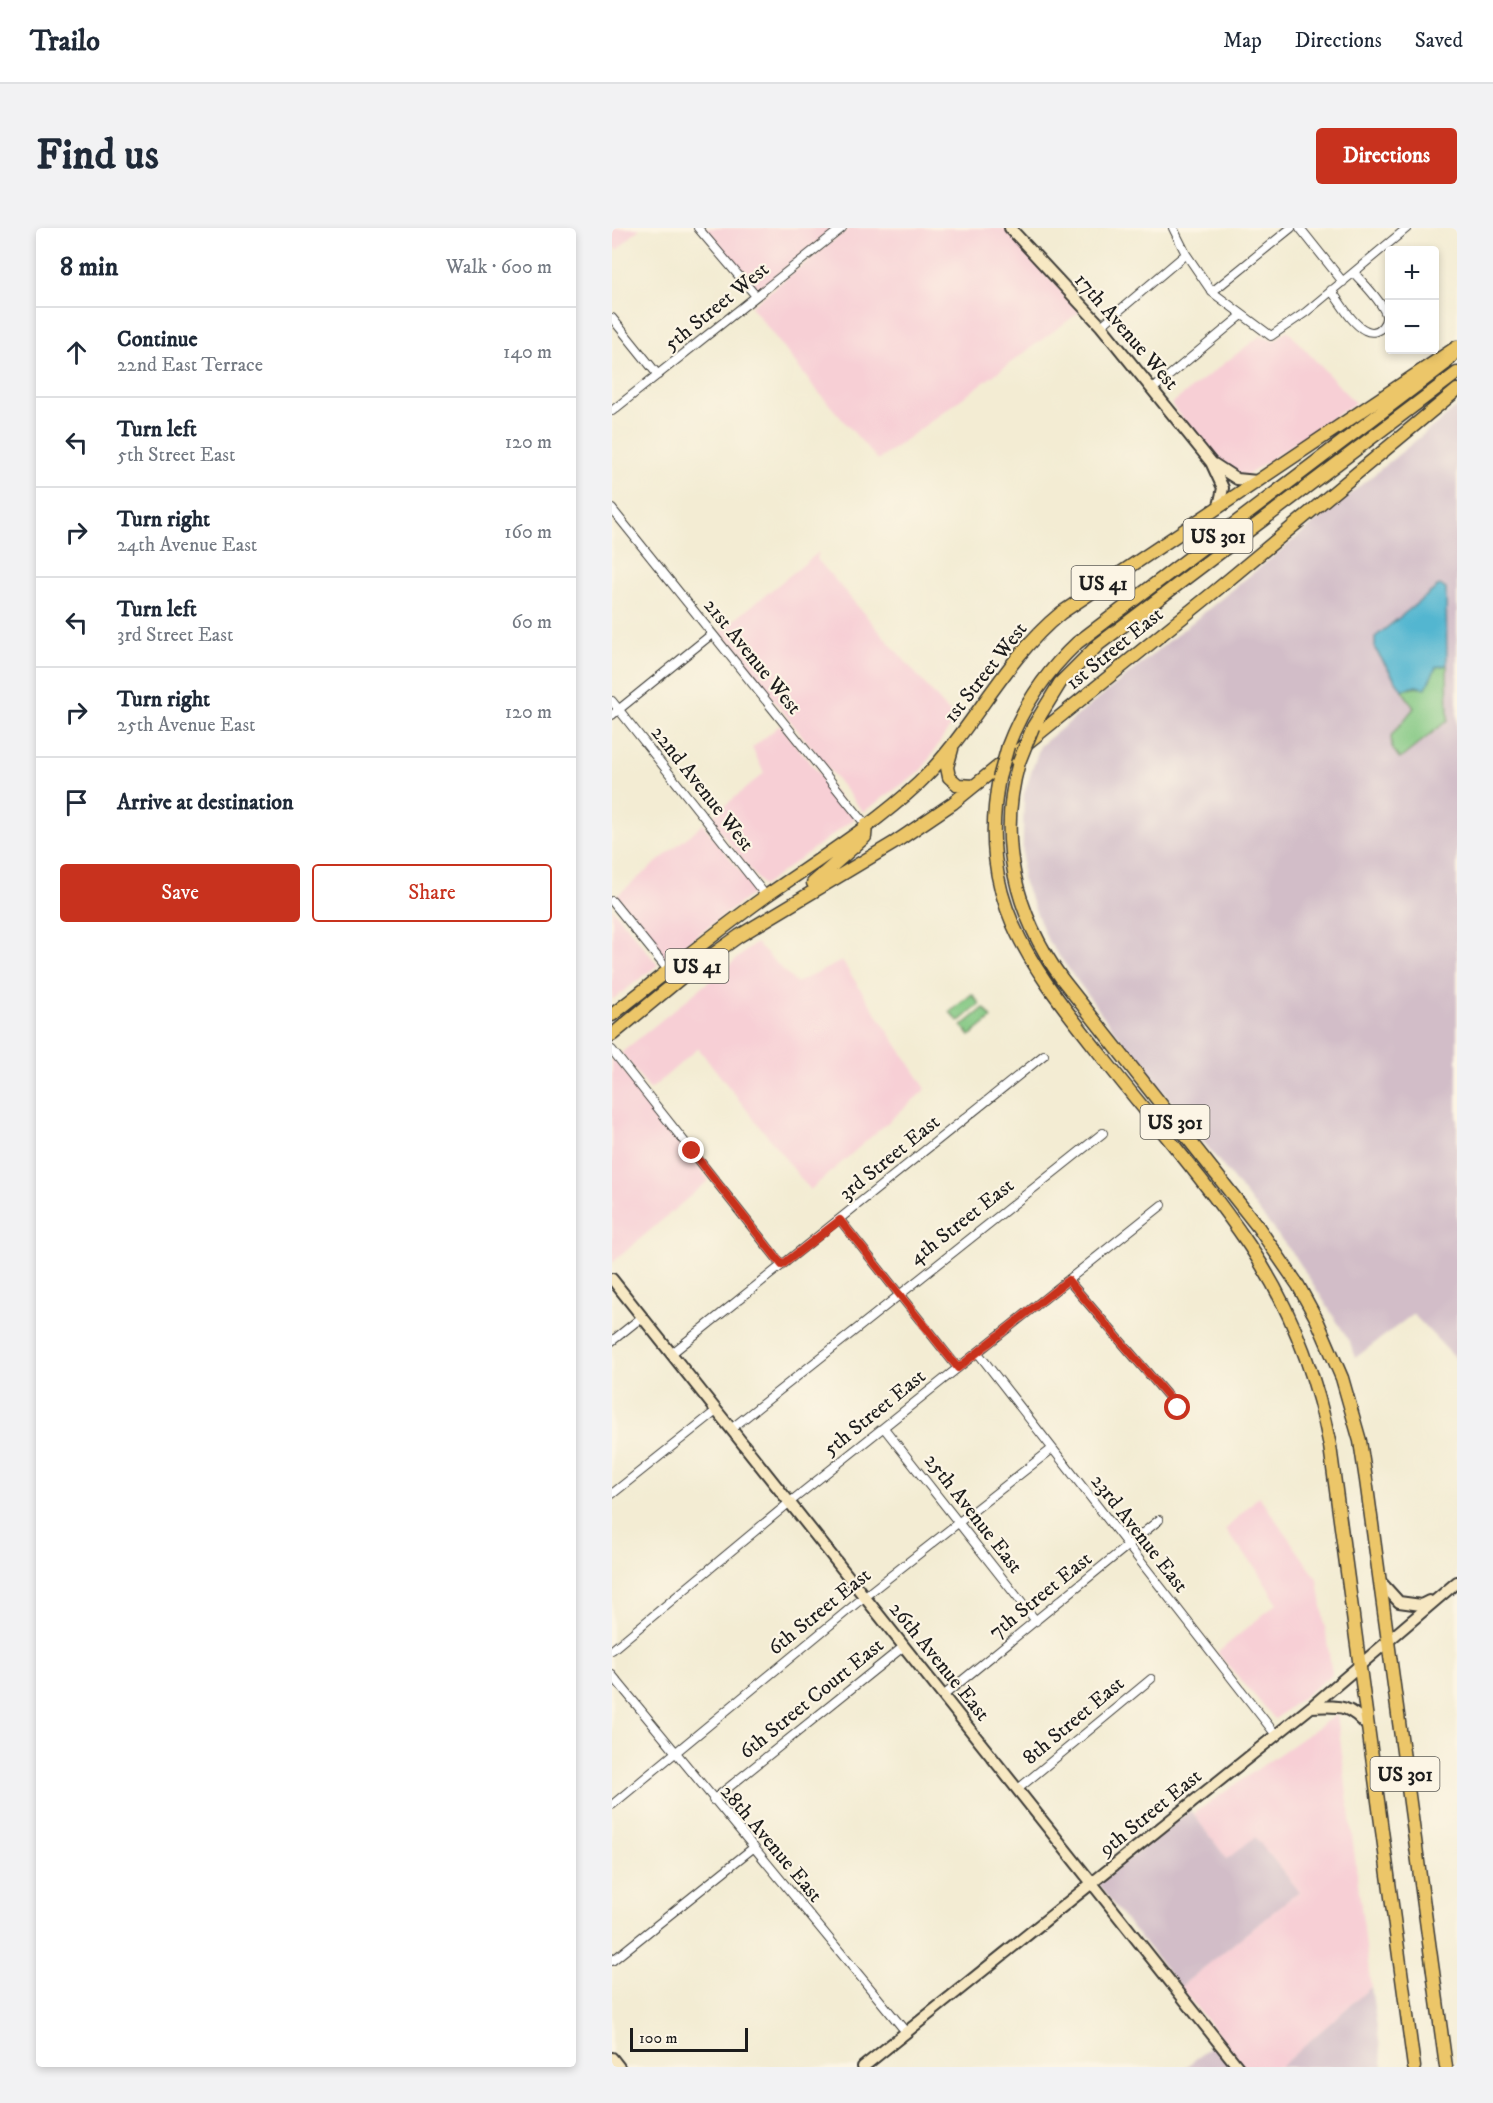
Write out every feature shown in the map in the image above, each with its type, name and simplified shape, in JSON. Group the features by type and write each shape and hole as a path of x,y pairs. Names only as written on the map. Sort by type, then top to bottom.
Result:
{"main road":[{"name":"1st Street West","path":"766,896 813,866 916,785 953,745 1020,654 1044,627 1067,608 1457,349"},
{"name":"1st Street West","path":"1358,1665 1330,1446 1316,1388 1301,1343 1272,1282 1239,1230 1053,994 1022,947 1006,908 996,859 994,818 999,778 1008,746 1024,710 1040,685 1077,643 1445,364 1457,349"},
{"name":"US 301","path":"1446,2067 1386,1642 1366,1480 1353,1414 1335,1359 1312,1311 1276,1251 1062,979 1039,945 1027,920 1014,880 1009,839 1011,797 1019,762 1033,727 1060,683 1094,649 1457,373"},
{"name":"1st Street East","path":"650,1004 720,949 777,910 894,843 974,786 1214,592 1457,390"},
{"path":"953,745 947,767 949,777 958,785 974,786"},
{"path":"650,1004 670,980 760,911 766,904 766,896 781,902 800,897 862,840 867,831 866,825"},
{"name":"US 41","path":"612,1015 766,896"},
{"name":"US 41","path":"612,1035 650,1004"},
{"name":"US 301","path":"1358,1665 1414,2067"}],"street":[{"path":"698,228 756,297"},
{"name":"5th Street West","path":"612,411 842,228"},
{"name":"17th Avenue West","path":"1010,228 1101,326 1211,462 1223,488 1219,506"},
{"path":"1173,228 1186,254 1212,292 1241,316 1271,336 1343,282 1405,230"},
{"path":"1212,292 1291,228"},
{"path":"1300,228 1343,282"},
{"path":"1101,326 1186,254"},
{"path":"1331,290 1362,328 1371,332 1380,329 1386,321 1385,311 1354,273"},
{"path":"1153,389 1241,316"},
{"path":"612,318 658,375"},
{"name":"17th Avenue West","path":"1211,462 1237,479 1257,481"},
{"name":"21st Avenue West","path":"612,509 866,825"},
{"path":"615,712 712,634"},
{"name":"22nd Avenue West","path":"612,701 615,712 766,896"},
{"path":"612,901 668,970"},
{"path":"612,1050 782,1265"},
{"name":"3rd Street East","path":"671,1354 1044,1055"},
{"name":"4th Street East","path":"731,1429 899,1293 1103,1133"},
{"name":"5th Street East","path":"612,1650 790,1502 1162,1205"},
{"path":"840,1220 958,1368"},
{"name":"26th Avenue East","path":"612,1279 1238,2067"},
{"path":"1068,1280 1178,1408"},
{"path":"612,1341 642,1317"},
{"name":"23rd Avenue East","path":"978,1353 1276,1735"},
{"path":"612,1494 717,1411"},
{"name":"25th Avenue East","path":"884,1428 1036,1621"},
{"name":"6th Street East","path":"612,1804 864,1597 1052,1449"},
{"name":"7th Street East","path":"943,1696 1128,1548 1159,1520"},
{"path":"1380,1581 1390,1595 1407,1606 1421,1605 1443,1594"},
{"name":"9th Street East","path":"864,2067 1311,1707 1457,1582"},
{"name":"6th Street Court East","path":"713,1800 903,1647"},
{"name":"28th Avenue East","path":"612,1675 906,2032"},
{"name":"8th Street East","path":"1018,1789 1151,1679"},
{"path":"1311,1707 1349,1708 1368,1727"},
{"path":"612,1961 753,1848"},
{"path":"612,2058 619,2067"}],"shaded area":[{"path":"612,228 640,228 617,250 612,245"},
{"path":"704,228 836,228 757,290"},
{"path":"849,228 1004,228 1081,311 878,460 813,386 751,306"},
{"path":"1287,330 1355,403 1243,478 1215,459 1171,404 1260,336 1274,341"},
{"path":"1457,407 1457,1360 1413,1314 1355,1358 1350,1342 1297,1259 1107,1021 1048,941 1022,878 1024,794 1040,746","holes":["1446,589 1448,720 1391,736 1414,708 1375,637"]},
{"path":"819,552 817,559 955,719 921,771 863,812 719,632"},
{"path":"780,725 855,818 763,886 710,818 764,773 752,748"},
{"path":"703,824 756,891 665,960 615,897"},
{"path":"612,908 658,965 612,1000"},
{"path":"756,943 796,983 842,961 926,1089 810,1190 698,1048 650,1090 621,1053"},
{"path":"614,1058 709,1180 612,1263 612,1060"},
{"path":"1259,1496 1318,1580 1332,1674 1275,1719 1217,1653 1277,1603 1255,1567 1225,1530"},
{"path":"1337,1714 1371,1987 1280,2067 1244,2067 1180,1987 1299,1891 1255,1838 1227,1859 1193,1814"},
{"path":"1190,1810 1227,1859 1255,1837 1299,1891 1180,1987 1097,1884"},
{"path":"1371,1987 1383,2067 1280,2067"},
{"path":"1214,2044 1232,2067 1186,2067"}],"green space":[{"path":"1447,665 1448,720 1400,759 1392,748 1391,736 1414,708 1402,690 1423,686 1436,667"},
{"path":"972,994 980,1004 959,1022 950,1012"},
{"path":"984,1008 992,1018 970,1036 962,1026"}],"water":[{"path":"1440,585 1446,589 1447,665 1436,667 1426,688 1415,686 1402,690 1375,649 1375,637"}],"route":[{"path":"692,1151 782,1265 840,1220 958,1368 1068,1280 1178,1408"}]}
